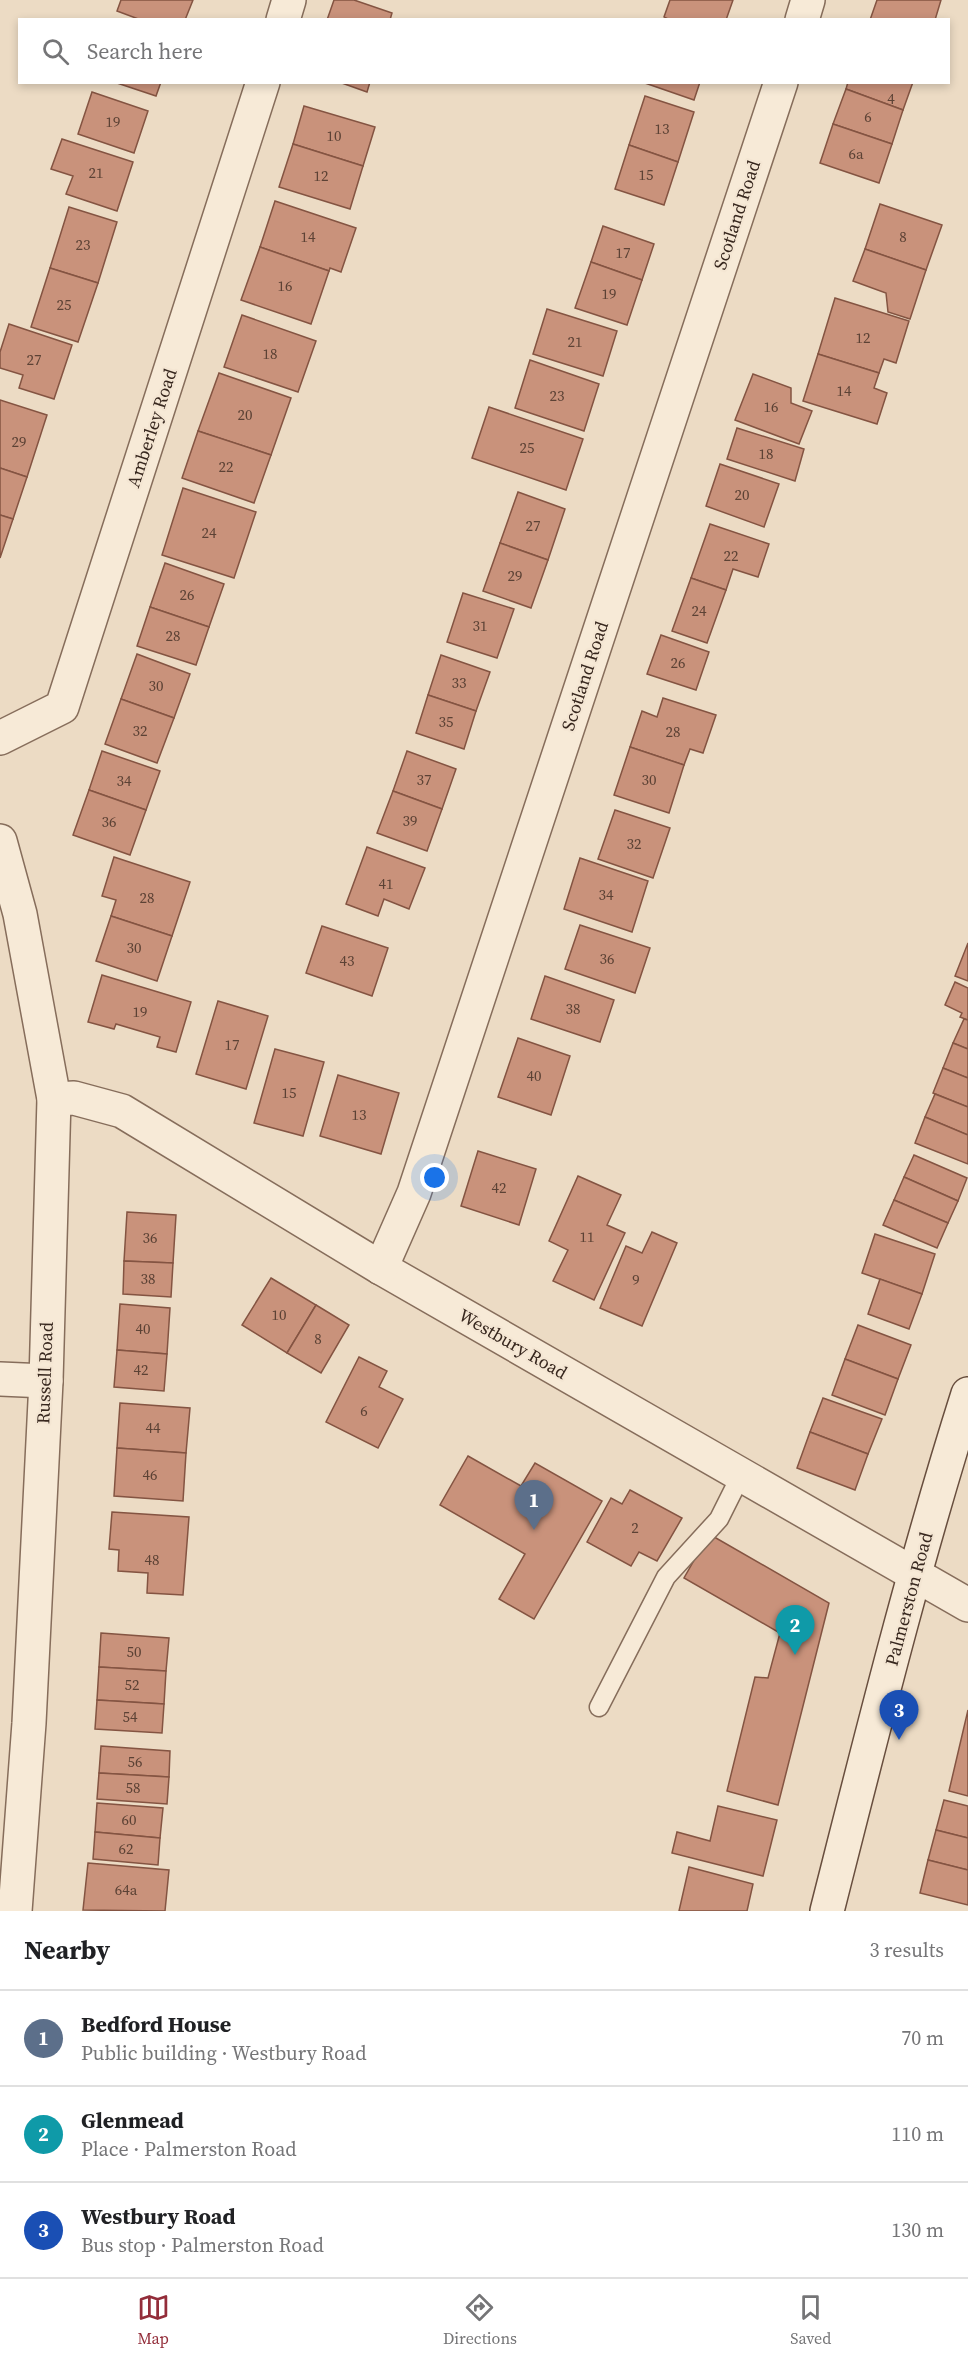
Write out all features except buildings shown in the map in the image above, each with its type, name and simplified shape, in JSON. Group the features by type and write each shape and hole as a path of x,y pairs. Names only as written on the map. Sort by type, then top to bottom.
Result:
{"street":[{"path":"284,18 289,0"},
{"path":"803,18 808,0"},
{"name":"Amberley Road","path":"0,738 62,707 262,84"},
{"name":"Scotland Road","path":"381,1268 414,1193 780,84"},
{"name":"Russell Road","path":"0,841 20,914 54,1099 46,1381 29,1723 15,1911"},
{"name":"Westbury Road","path":"54,1099 74,1098 122,1111 381,1268 968,1605"},
{"path":"0,1378 46,1381"},
{"name":"Palmerston Road","path":"827,1911 877,1713 968,1394"}],"lane":[{"path":"599,1707 666,1576 719,1519 741,1475"}],"place":[{"name":"Bedford House","path":"534,1530"},
{"name":"Glenmead","path":"795,1655"},
{"name":"Westbury Road","path":"899,1740"}]}
